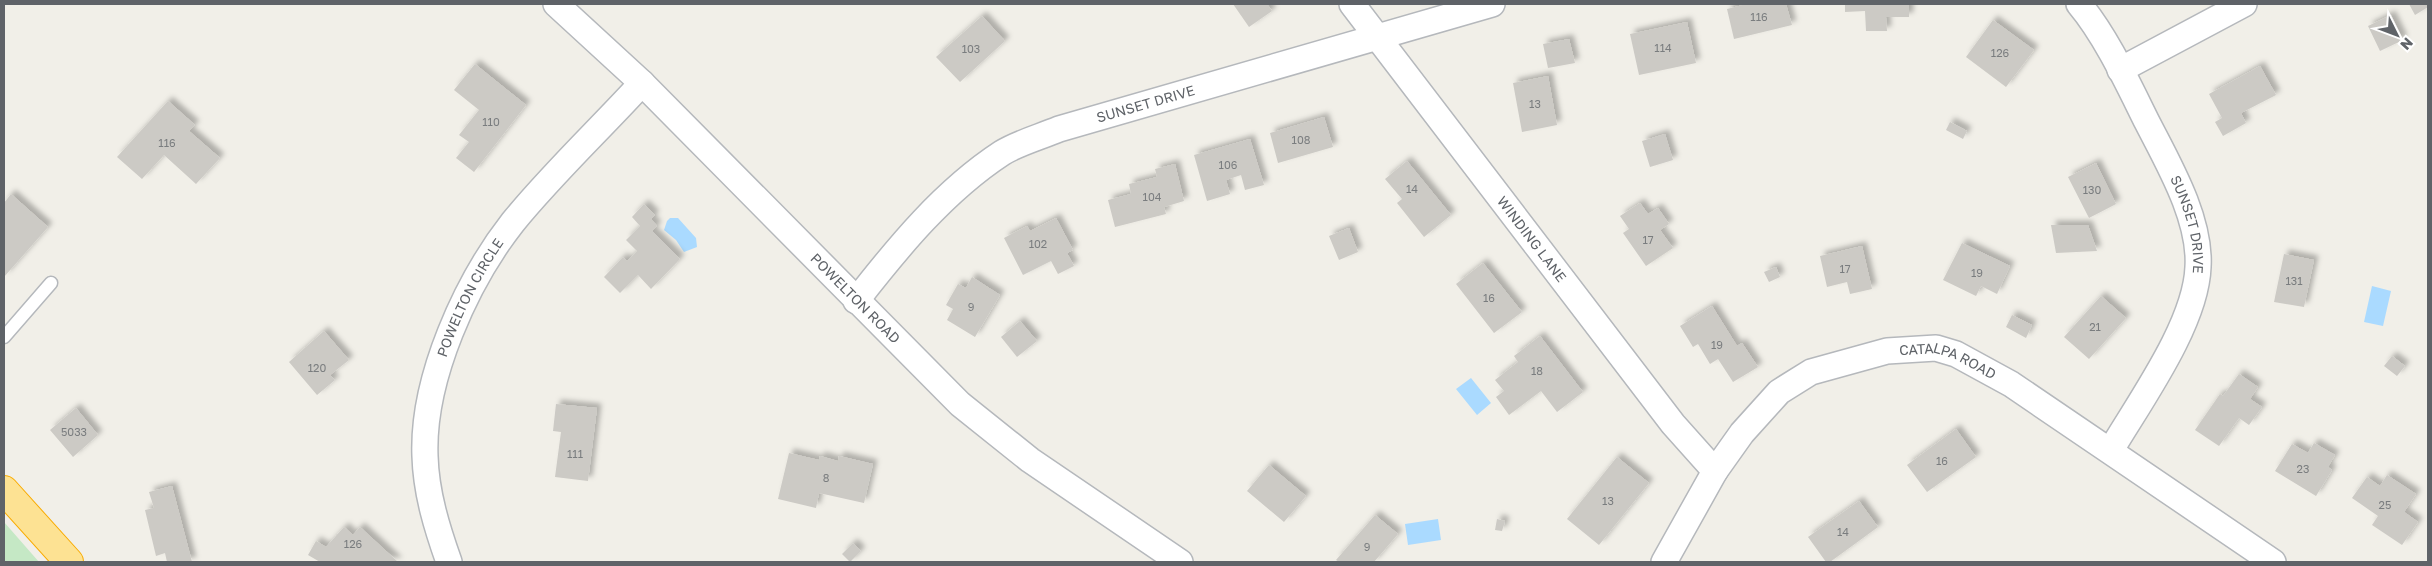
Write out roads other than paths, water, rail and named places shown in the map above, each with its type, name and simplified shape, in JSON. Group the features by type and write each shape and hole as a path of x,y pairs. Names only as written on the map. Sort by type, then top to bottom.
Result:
{"highway":[{"path":"4,490 69,562"}],"street":[{"name":"POWELTON ROAD","path":"556,4 642,83 960,404 1030,460 1180,562"},
{"name":"WINDING LANE","path":"1352,4 1673,424 1715,472"},
{"name":"SUNSET DRIVE","path":"856,301 892,256 947,196 1003,152 1058,129 1492,4"},
{"name":"SUNSET DRIVE","path":"2079,4 2120,70 2185,198 2195,237 2198,267 2190,304 2179,334 2111,450"},
{"path":"2120,70 2244,4"},
{"name":"POWELTON CIRCLE","path":"449,562 430,500 425,456 426,421 441,354 454,324 490,254 513,222 642,83"},
{"name":"CATALPA ROAD","path":"1664,562 1715,472 1742,433 1779,392 1811,372 1887,351 1914,348 1936,348 1956,354 2011,384 2111,450 2273,562"}],"lane":[{"path":"4,337 51,283"}],"water":[{"path":"670,218 678,218 696,238 697,247 684,252 676,240 664,230"},
{"path":"2372,286 2391,291 2383,326 2364,322"},
{"path":"1471,378 1491,403 1477,415 1456,389"},
{"path":"1438,519 1441,540 1408,545 1405,524"}]}
